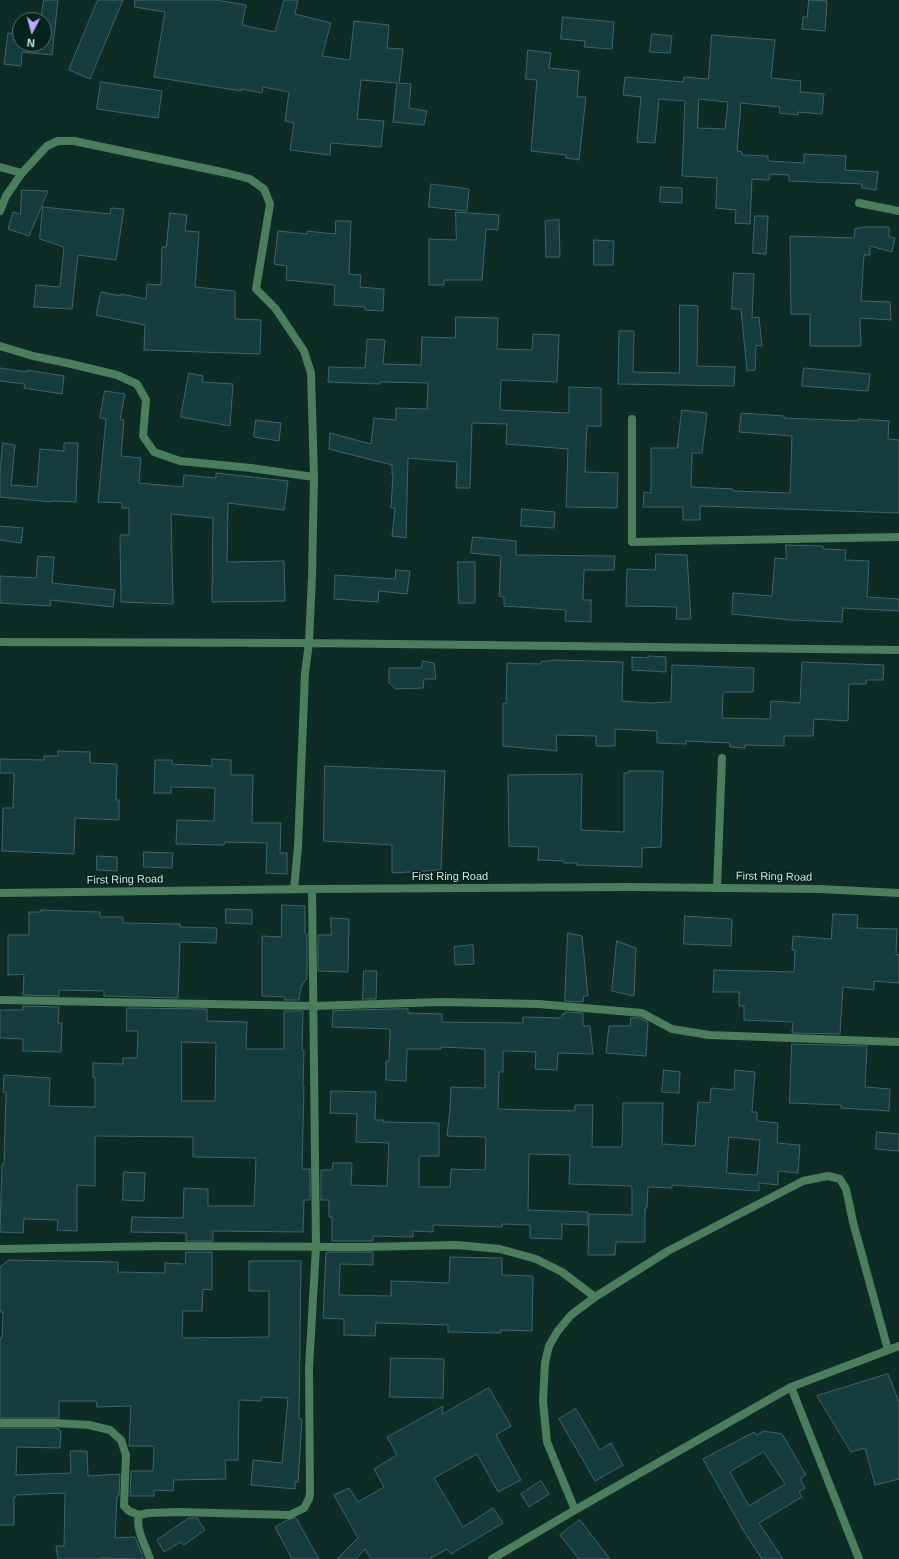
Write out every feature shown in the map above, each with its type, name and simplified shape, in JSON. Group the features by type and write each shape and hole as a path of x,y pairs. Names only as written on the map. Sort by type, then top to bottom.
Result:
{"street":[{"path":"0,211 6,196 22,173 47,146 58,141 74,142 250,178 264,189 270,204 256,289 275,308 304,351 311,373 314,477 309,643 305,672 298,847 294,889"},
{"path":"0,167 22,173"},
{"path":"858,203 899,211"},
{"path":"0,346 33,356 117,375 137,384 146,400 143,436 154,452 180,461 251,468 314,477"},
{"path":"632,419 632,542 899,537"},
{"path":"0,642 309,643 899,650"},
{"path":"717,888 722,758"},
{"name":"First Ring Road","path":"0,893 294,889 717,888 819,889 899,893"},
{"path":"0,1423 62,1423 89,1425 110,1430 121,1440 126,1455 124,1506 129,1511 139,1515 148,1513 178,1512 290,1515 304,1508 309,1499 310,1493 309,1368 316,1246 312,889"},
{"path":"0,1000 314,1006 442,1002 539,1004 642,1013 672,1029 709,1035 899,1042"},
{"path":"575,1510 547,1442 543,1401 545,1363 549,1346 557,1332 571,1315 595,1297 668,1251 803,1181 828,1176 840,1180 846,1189 853,1222 888,1350"},
{"path":"0,1249 163,1246 458,1245 500,1250 536,1258 562,1272 595,1297"},
{"path":"492,1559 575,1510 792,1387 899,1346"},
{"path":"792,1387 859,1559"},
{"path":"139,1515 138,1527 150,1559"}],"building":[{"path":"44,0 58,0 52,55 22,52 52,52 52,12 42,12"},
{"path":"98,0 123,0 90,79 69,70"},
{"path":"135,0 216,0 246,5 242,25 275,32 284,0 298,0 295,14 331,23 322,56 350,60 354,21 389,25 387,48 403,49 399,83 411,84 409,108 427,111 424,125 393,122 397,83 361,80 357,119 384,121 381,147 331,143 330,155 290,150 294,123 285,121 289,92 263,87 262,93 241,89 241,91 154,77 165,12 135,7"},
{"path":"809,0 827,1 825,31 802,29 803,17 807,17"},
{"path":"563,17 614,22 612,49 584,47 585,41 561,39"},
{"path":"8,33 12,33 12,52 22,52 21,66 4,64"},
{"path":"652,34 672,36 670,53 650,52"},
{"path":"712,35 775,40 771,78 801,81 800,92 824,94 822,114 798,112 798,115 779,113 780,107 741,103 737,151 742,152 742,155 768,156 768,161 804,163 804,154 846,156 845,170 878,172 876,190 862,188 862,184 789,181 789,175 770,174 769,180 752,179 750,224 735,223 736,210 716,208 717,178 682,176 685,101 659,99 655,143 637,142 641,97 623,95 625,77 683,82 684,77 708,79","holes":["699,99 728,102 725,129 698,128"]},
{"path":"528,50 551,53 549,68 579,71 577,97 586,97 579,160 566,158 566,155 531,151 537,80 526,79"},
{"path":"101,82 162,91 158,118 97,109"},
{"path":"431,184 469,189 467,211 429,207"},
{"path":"661,187 682,188 682,203 660,202"},
{"path":"22,190 48,191 29,236 8,229 13,212 20,214"},
{"path":"43,207 110,214 111,208 124,209 116,260 78,255 72,309 34,307 36,285 60,287 64,247 40,239"},
{"path":"456,212 499,215 498,230 486,229 482,280 444,280 444,285 429,285 429,239 456,240"},
{"path":"170,213 187,215 185,231 199,232 195,287 235,291 235,319 261,320 260,354 144,350 145,325 96,315 101,292 146,299 147,284 161,285 162,247 166,247"},
{"path":"755,216 768,216 766,254 753,253"},
{"path":"559,220 560,257 546,257 545,221"},
{"path":"336,221 351,221 349,274 361,275 360,287 384,289 383,311 365,310 365,307 334,305 335,285 286,280 287,266 274,264 278,231 307,234 307,231 335,234"},
{"path":"865,227 889,227 889,237 895,238 892,252 870,246 870,255 864,255 861,301 890,302 891,320 860,318 861,346 810,346 810,314 791,314 790,236 854,238 855,229"},
{"path":"594,240 614,241 613,265 594,265"},
{"path":"734,273 754,274 752,318 759,317 762,346 756,345 755,370 747,371 741,309 732,309"},
{"path":"680,305 698,306 697,366 735,367 734,386 618,384 619,331 634,331 633,372 679,373"},
{"path":"456,317 498,318 497,349 532,350 533,334 559,335 557,382 501,380 500,410 569,413 569,387 601,388 601,426 587,426 585,472 618,473 617,508 566,507 568,449 506,444 507,424 472,423 470,488 456,488 457,462 408,458 406,538 392,536 395,508 391,508 393,474 392,465 329,449 330,433 371,444 374,418 396,420 396,408 427,409 428,383 380,382 380,384 328,382 329,367 365,368 367,339 385,340 383,364 421,365 422,337 455,338"},
{"path":"0,368 27,372 27,370 64,376 62,394 24,388 25,384 0,381"},
{"path":"804,368 870,374 868,391 802,386"},
{"path":"189,373 203,376 202,382 233,384 230,426 181,417"},
{"path":"105,391 125,394 120,419 124,420 121,456 141,458 139,483 183,487 184,475 216,478 216,473 288,481 284,510 228,503 227,562 284,561 285,601 212,602 213,518 171,514 173,604 121,602 120,535 129,535 129,508 122,508 122,503 98,502 106,419 100,418"},
{"path":"682,410 707,413 702,453 692,453 691,487 733,489 733,491 790,493 792,436 739,432 741,413 784,416 784,418 889,421 888,439 899,440 899,513 700,506 700,520 683,520 683,507 643,507 644,492 651,493 651,448 677,448"},
{"path":"256,420 281,423 279,441 254,437"},
{"path":"3,443 15,445 11,485 37,487 40,449 64,451 64,443 78,443 76,502 52,502 0,497 0,473"},
{"path":"522,509 555,512 554,528 521,526"},
{"path":"0,526 23,528 21,543 0,540"},
{"path":"473,537 516,541 516,555 615,556 614,570 584,570 583,600 591,600 591,622 565,621 566,610 504,606 504,597 499,596 501,556 471,553"},
{"path":"786,545 823,546 823,549 846,550 845,560 869,561 867,597 899,599 899,611 843,608 842,622 791,620 732,614 733,593 772,596 775,558 786,559"},
{"path":"656,554 687,555 691,619 676,619 677,607 626,606 627,569 655,570"},
{"path":"38,556 54,557 52,583 115,590 113,607 51,600 50,606 0,603 0,576 36,578"},
{"path":"458,562 475,562 475,603 459,603"},
{"path":"396,570 410,571 407,594 379,591 378,602 334,599 335,575 395,579"},
{"path":"648,656 666,657 666,672 632,670 632,657 648,658"},
{"path":"556,660 623,662 622,701 649,703 671,702 672,665 754,668 753,692 723,692 722,718 770,719 771,701 800,703 802,662 884,665 883,680 866,680 866,684 849,684 848,721 814,719 813,736 784,736 784,746 745,745 745,748 730,747 730,743 686,741 686,744 657,743 657,731 615,729 615,746 596,746 596,736 556,735 557,751 503,746 503,703 506,704 507,663 541,664 541,662"},
{"path":"423,661 434,663 436,679 424,679 423,688 396,689 389,683 389,668 421,668"},
{"path":"58,751 90,752 90,763 117,764 116,800 119,800 119,820 75,818 74,854 2,851 3,808 13,808 14,773 0,773 0,759 44,760 44,756 58,756"},
{"path":"212,759 231,760 231,775 253,775 252,823 281,823 280,853 287,853 287,874 266,873 267,843 225,842 224,845 176,844 177,820 214,821 215,788 171,787 171,793 154,793 155,760 172,760 172,764 212,766"},
{"path":"325,766 445,771 441,870 392,873 392,845 324,841"},
{"path":"629,771 663,771 661,847 642,848 642,867 576,865 577,863 564,863 564,861 538,860 539,847 509,846 508,775 582,774 581,830 624,832 624,773 629,773"},
{"path":"144,852 173,853 172,868 144,867"},
{"path":"97,856 117,857 117,871 97,870"},
{"path":"282,905 305,906 305,934 307,934 307,978 301,987 299,1000 285,1000 285,997 262,996 262,936 281,937"},
{"path":"226,909 252,910 252,924 226,923"},
{"path":"41,910 100,912 100,917 123,917 123,923 180,924 180,927 217,928 216,943 180,942 178,998 104,996 104,991 59,990 59,996 23,995 24,974 8,975 8,935 29,935 29,912 41,912"},
{"path":"833,914 858,915 857,928 897,929 896,954 899,955 899,983 874,981 874,990 843,987 840,1034 792,1033 793,1022 744,1020 744,1006 739,1006 739,992 713,992 714,970 794,972 795,950 792,950 793,936 831,939"},
{"path":"685,916 732,919 731,946 684,944"},
{"path":"331,918 349,919 348,972 318,971 318,935 331,935"},
{"path":"568,933 582,936 588,996 584,996 583,1002 565,1001"},
{"path":"617,941 636,948 634,996 612,991"},
{"path":"473,945 474,964 455,965 454,947"},
{"path":"364,971 377,971 376,999 363,999"},
{"path":"23,1006 59,1007 58,1023 62,1023 61,1052 23,1051 23,1039 0,1038 0,1010 23,1010"},
{"path":"127,1008 207,1009 207,1021 247,1022 246,1049 284,1049 284,1011 303,1011 302,1050 304,1050 304,1086 302,1169 310,1169 310,1200 304,1200 303,1232 213,1231 213,1241 186,1241 186,1233 131,1232 132,1217 183,1218 184,1188 208,1189 208,1206 254,1206 256,1158 193,1157 193,1137 95,1136 95,1186 77,1185 77,1231 57,1230 58,1220 24,1219 23,1233 0,1232 6,1092 3,1092 4,1075 50,1078 49,1106 95,1107 95,1077 93,1077 93,1063 123,1064 123,1058 137,1058 138,1031 127,1031","holes":["182,1042 216,1043 215,1101 182,1101"]},
{"path":"408,1009 408,1013 442,1014 442,1022 523,1023 523,1017 562,1018 562,1014 565,1014 565,1012 583,1013 583,1026 590,1026 593,1054 558,1053 557,1070 535,1069 536,1052 503,1051 503,1072 499,1072 498,1109 575,1111 575,1105 593,1105 592,1147 622,1147 623,1103 663,1103 662,1144 695,1146 698,1102 710,1103 711,1088 734,1090 735,1070 755,1072 752,1112 757,1112 757,1121 778,1123 777,1143 800,1145 798,1173 778,1171 778,1185 759,1183 759,1191 672,1185 672,1188 648,1187 647,1208 645,1208 645,1242 616,1242 615,1255 588,1255 589,1214 632,1215 632,1187 569,1184 570,1155 529,1154 528,1210 588,1212 588,1225 562,1224 562,1239 530,1238 530,1225 502,1224 502,1227 433,1225 433,1232 413,1231 413,1237 373,1236 373,1241 332,1241 332,1217 329,1217 329,1200 321,1200 321,1170 332,1170 333,1163 352,1163 351,1185 387,1186 389,1143 356,1142 357,1114 330,1113 331,1091 376,1092 375,1120 384,1120 383,1122 439,1123 439,1156 419,1156 419,1187 450,1187 451,1169 485,1170 486,1137 447,1136 451,1087 485,1088 485,1049 441,1047 441,1049 407,1049 406,1081 386,1080 386,1061 389,1061 390,1029 332,1027 333,1011","holes":["729,1137 760,1140 757,1175 727,1173"]},
{"path":"631,1018 640,1018 648,1022 646,1056 606,1053 609,1026 630,1026"},
{"path":"792,1044 867,1046 865,1087 890,1089 889,1111 841,1108 841,1105 790,1103"},
{"path":"664,1070 680,1072 679,1093 662,1092"},
{"path":"877,1132 899,1134 899,1151 876,1149"},
{"path":"124,1172 145,1173 144,1201 123,1200"},
{"path":"186,1252 212,1252 212,1290 203,1289 202,1311 183,1311 182,1338 269,1337 269,1291 249,1291 249,1261 301,1261 299,1419 302,1419 298,1482 295,1482 295,1489 251,1485 253,1460 282,1463 288,1398 261,1397 261,1401 239,1400 238,1460 225,1460 226,1479 174,1480 173,1491 154,1490 154,1496 130,1496 131,1471 153,1471 154,1446 129,1446 131,1406 97,1407 96,1401 59,1401 59,1418 0,1418 0,1338 2,1338 3,1312 0,1312 0,1267 9,1260 118,1262 118,1272 165,1273 165,1263 185,1264"},
{"path":"373,1252 373,1265 340,1264 339,1295 391,1296 391,1281 449,1283 450,1257 502,1258 502,1275 533,1276 532,1331 501,1330 501,1333 448,1332 448,1325 376,1323 375,1336 344,1335 344,1319 323,1318 326,1253"},
{"path":"391,1358 444,1359 443,1398 390,1397"},
{"path":"888,1374 899,1402 899,1479 875,1485 865,1448 851,1452 817,1396"},
{"path":"489,1388 511,1426 496,1435 521,1480 498,1492 477,1454 434,1478 463,1527 493,1508 503,1523 451,1554 447,1549 429,1559 371,1559 365,1549 356,1559 337,1559 358,1538 334,1495 349,1488 358,1502 384,1487 374,1469 397,1455 387,1437 443,1406 442,1414"},
{"path":"576,1409 600,1450 611,1443 623,1465 595,1481 559,1419"},
{"path":"0,1428 55,1428 61,1431 60,1448 17,1447 16,1475 71,1473 70,1451 87,1451 88,1476 120,1474 119,1496 117,1496 115,1538 135,1537 143,1559 58,1559 56,1546 64,1546 65,1493 16,1495 16,1497 14,1497 14,1525 0,1525"},
{"path":"764,1431 782,1434 806,1475 800,1479 805,1488 799,1492 802,1497 759,1523 783,1559 762,1559 743,1530 703,1459 754,1432 756,1435","holes":["764,1452 785,1484 749,1506 730,1472"]},
{"path":"541,1481 549,1494 529,1507 521,1494"},
{"path":"189,1518 197,1518 205,1530 184,1545 181,1542 164,1552 157,1540"},
{"path":"296,1518 319,1559 292,1559 275,1527 287,1520"},
{"path":"580,1520 610,1559 579,1559 560,1535"}]}
